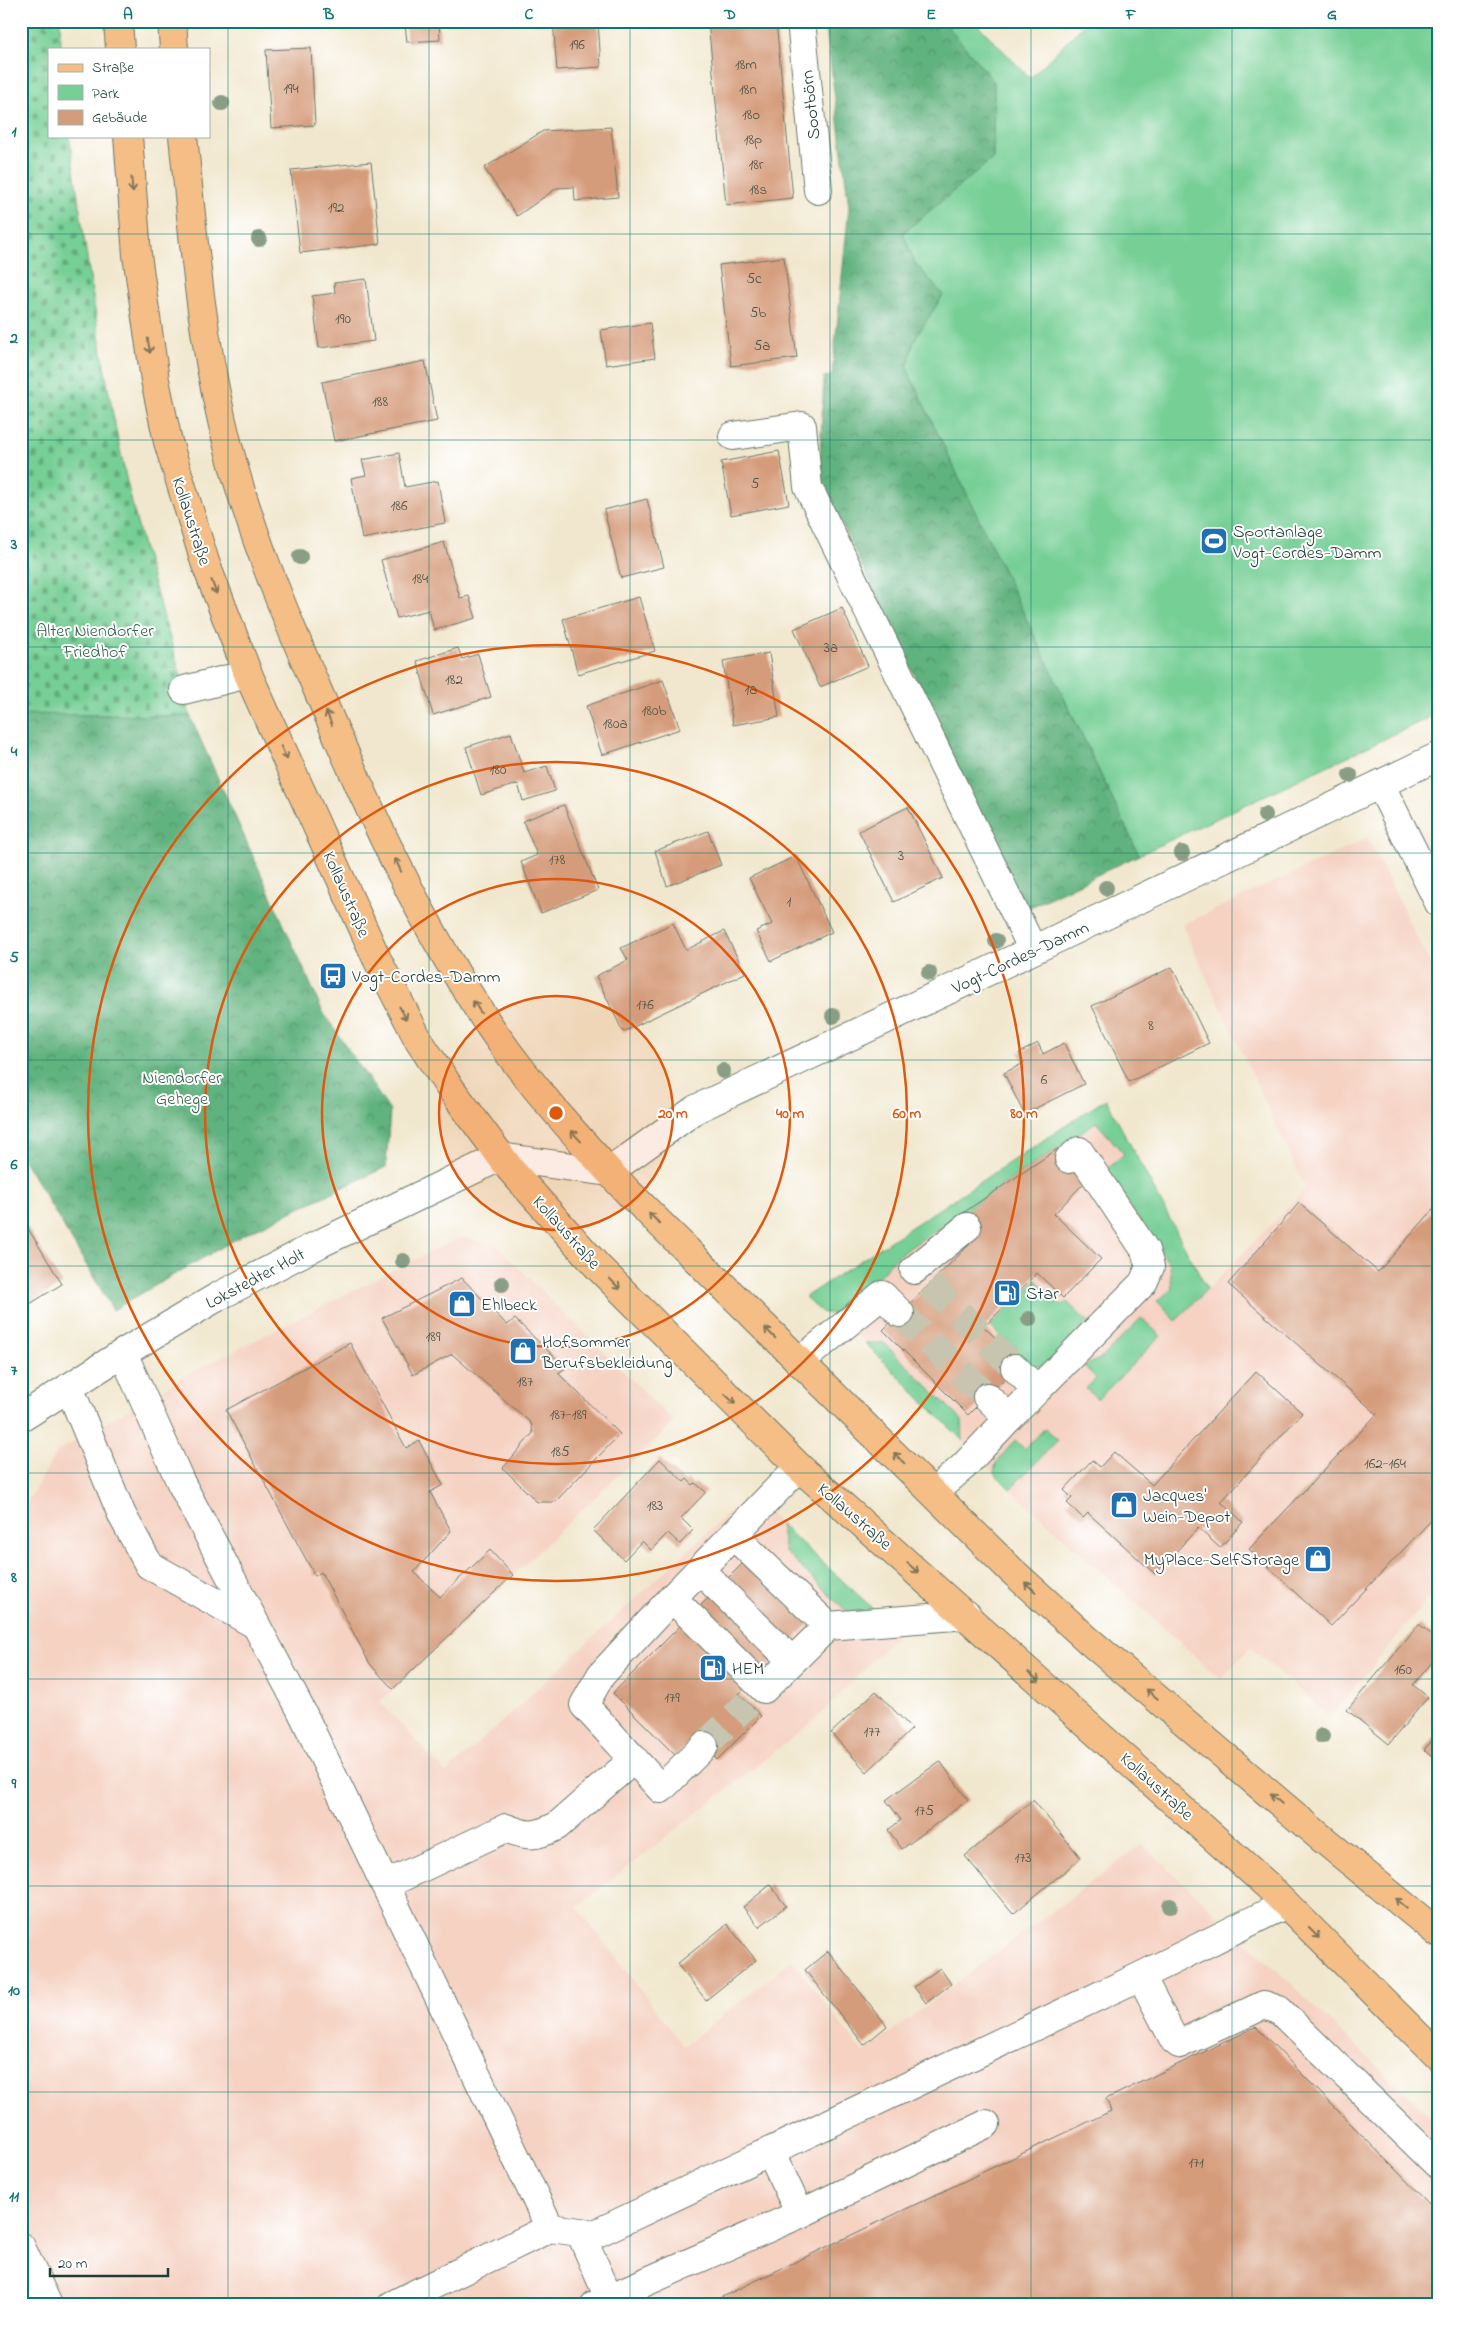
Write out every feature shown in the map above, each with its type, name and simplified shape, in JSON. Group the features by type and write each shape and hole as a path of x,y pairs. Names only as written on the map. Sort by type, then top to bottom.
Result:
{"main road":[{"path":"118,21 120,48"},
{"path":"172,21 174,48"},
{"name":"Kollaustraße","path":"128,138 137,255 145,318 166,433 183,497 205,562 248,674 395,996 419,1041 448,1085 500,1157 598,1267 799,1467 967,1615 1286,1904 1439,2057"},
{"path":"183,138 198,288 211,370 238,484 252,529 342,748 425,923 496,1036 572,1131 609,1172 1010,1569 1088,1640 1312,1830 1439,1934"}],"street":[{"name":"Sootbörn","path":"801,21 818,190"},
{"path":"733,436 802,426 808,487 1034,950"},
{"path":"184,690 248,674"},
{"name":"Vogt-Cordes-Damm","path":"609,1172 696,1109 1439,756"},
{"path":"1380,784 1439,903"},
{"path":"934,1492 964,1466 1143,1283 1150,1267 1145,1250 1079,1151 1069,1159"},
{"path":"500,1157 609,1172"},
{"name":"Lokstedter Holt","path":"21,1418 123,1352 218,1296 321,1243 500,1157"},
{"path":"799,1362 891,1304 921,1277 967,1227"},
{"path":"123,1352 181,1483 301,1710 550,2228"},
{"path":"1014,1368 1037,1390"},
{"path":"69,1387 122,1514 149,1565 256,1624"},
{"path":"987,1397 1009,1418"},
{"path":"704,1746 661,1788 584,1705 601,1675 672,1598 799,1467"},
{"path":"734,1536 828,1626"},
{"path":"700,1570 792,1661"},
{"path":"672,1598 756,1696 828,1626 967,1615"},
{"path":"384,1885 506,1828 525,1835 542,1833 557,1826 634,1759"},
{"path":"392,2305 550,2228 596,2234 1142,1976 1286,1904"},
{"path":"1142,1976 1174,2040 1179,2044 1264,2005 1279,2010 1439,2166"},
{"path":"580,2232 602,2301 800,2214 986,2124"},
{"path":"770,2151 800,2214"},
{"path":"21,2247 48,2305"}],"shaded area":[{"path":"1368,838 1439,982 1439,1586 1330,1717 1250,1647 1221,1680 1010,1489 837,1314 823,1313 805,1297 1106,1099 1208,1289 1306,1189 1182,925"},
{"path":"460,1237 496,1245 674,1422 380,1702 446,1773 749,1494 878,1613 896,1636 815,1720 577,1907 684,2046 792,1960 863,2053 1142,1844 1439,2124 1439,2305 21,2305 21,1512 58,1451 188,1374"}],"green space":[{"name":"Alter Niendorfer Friedhof","path":"21,21 60,21 61,48 48,48 48,138 69,138 107,382 126,479 151,575 179,668 190,716 21,714"},
{"path":"825,21 943,21 994,82 993,158 903,233 915,263 943,295 914,340 907,369 1139,855 1026,909 819,476 824,377 832,376 849,207"},
{"name":"Sportanlage Vogt-Cordes-Damm","path":"943,21 974,21 1030,78 1088,21 1439,21 1439,713 1139,855 907,369 914,340 943,295 915,263 903,233 993,158 994,82"},
{"name":"Niendorfer Gehege","path":"21,714 190,716 323,1012 390,1111 386,1167 243,1235 113,1310 21,1155"},
{"path":"1106,1099 1207,1289 1176,1321 1157,1301 1172,1289 1170,1265 1105,1171 1124,1154 1096,1122 896,1257 860,1297 837,1314 823,1313 805,1297"},
{"path":"1036,1280 1062,1306 1067,1302 1088,1322 1044,1366 1030,1366 990,1326"},
{"path":"1141,1318 1161,1336 1098,1399 1086,1389 1096,1378 1084,1366 1102,1358"},
{"path":"865,1343 884,1343 962,1420 963,1441"},
{"path":"1045,1428 1058,1440 1010,1489 994,1473 996,1463 1015,1440 1025,1449"},
{"path":"780,1524 878,1613 847,1612 785,1552"}],"building":[{"path":"383,21 439,21 440,40 407,42 405,24 383,26"},
{"path":"553,21 598,21 601,67 557,70"},
{"path":"708,21 776,21 793,198 726,205"},
{"path":"311,48 315,125 271,128 266,50"},
{"path":"611,127 618,197 575,201 574,187 557,188 517,216 484,168 543,131"},
{"path":"371,162 380,244 300,253 291,170"},
{"path":"784,257 797,358 731,366 719,265"},
{"path":"366,279 374,341 319,348 312,296 335,293 334,283"},
{"path":"650,323 655,358 606,365 601,330"},
{"path":"425,361 437,421 334,441 322,382"},
{"path":"779,451 789,504 731,515 721,462"},
{"path":"399,453 405,487 438,481 445,523 362,539 351,478 366,475 362,460"},
{"path":"647,499 664,567 621,578 604,510"},
{"path":"444,542 460,598 469,596 476,618 434,630 429,610 397,618 381,560"},
{"path":"639,597 655,651 578,674 563,619"},
{"path":"842,608 868,666 820,687 794,629"},
{"path":"458,648 462,659 478,654 491,697 433,715 417,661"},
{"path":"769,653 779,717 733,725 723,661"},
{"path":"663,680 680,729 602,755 586,706"},
{"path":"511,733 524,773 547,766 555,791 523,801 518,784 481,795 466,747"},
{"path":"564,805 598,890 541,913 521,862 537,855 523,821"},
{"path":"908,807 943,878 894,902 859,831"},
{"path":"708,831 721,865 667,886 655,851"},
{"path":"796,856 832,932 771,961 756,931 772,924 749,878"},
{"path":"673,923 686,950 724,931 745,973 623,1032 596,976 628,960 621,948"},
{"path":"1172,967 1209,1043 1129,1082 1092,1006"},
{"path":"1038,1043 1043,1054 1064,1043 1084,1084 1024,1114 1004,1073 1024,1063 1019,1053"},
{"path":"1059,1148 1088,1179 1054,1214 1101,1259 1063,1298 1037,1273 984,1327 1021,1362 968,1415 883,1330 977,1237 957,1217"},
{"path":"1299,1203 1378,1272 1439,1203 1439,1512 1331,1626 1249,1549 1377,1414 1228,1284"},
{"path":"21,1217 62,1284 25,1307 21,1301"},
{"path":"462,1278 507,1325 515,1319 566,1368 558,1373 620,1434 555,1502 537,1502 503,1468 533,1433 531,1423 452,1354 413,1375 382,1318"},
{"path":"350,1343 406,1448 419,1441 443,1485 430,1492 451,1531 414,1572 440,1597 490,1550 513,1575 393,1689 370,1664 321,1572 315,1576 226,1410"},
{"path":"1256,1371 1302,1413 1221,1502 1243,1522 1220,1548 1198,1528 1155,1574 1088,1513 1083,1518 1067,1503 1072,1498 1064,1490 1092,1460 1100,1467 1114,1452 1152,1485"},
{"path":"660,1459 684,1482 687,1479 693,1485 695,1483 706,1492 681,1518 693,1530 680,1544 668,1533 651,1550 642,1541 624,1560 593,1530"},
{"path":"758,1548 821,1612 739,1694 761,1716 717,1760 695,1737 676,1756 613,1693"},
{"path":"1419,1624 1439,1641 1439,1654 1413,1685 1428,1697 1389,1744 1347,1710"},
{"path":"876,1691 912,1729 867,1772 831,1733"},
{"path":"1439,1732 1439,1763 1424,1750"},
{"path":"940,1761 968,1800 902,1849 888,1830 901,1820 886,1800"},
{"path":"1033,1800 1081,1858 1013,1914 965,1856"},
{"path":"770,1885 786,1906 759,1927 743,1907"},
{"path":"727,1924 756,1960 706,2000 677,1964"},
{"path":"828,1951 887,2026 864,2045 805,1970"},
{"path":"940,1968 951,1984 926,2003 914,1987"},
{"path":"1256,2027 1439,2214 1439,2305 705,2305 1111,2111 1106,2099"}],"tunnel":[{"path":"929,1284 1015,1368"},
{"path":"900,1313 987,1397"},
{"path":"704,1746 748,1703"}],"place":[{"name":"Sportanlage Vogt-Cordes-Damm","path":"1214,541"},
{"name":"Vogt-Cordes-Damm","path":"333,976"},
{"name":"Star","path":"1007,1293"},
{"name":"Ehlbeck","path":"462,1304"},
{"name":"Hofsommer Berufsbekleidung","path":"523,1351"},
{"name":"Jacques' Wein-Depot","path":"1124,1505"},
{"name":"MyPlace-SelfStorage","path":"1318,1559"},
{"name":"HEM","path":"713,1668"}]}
